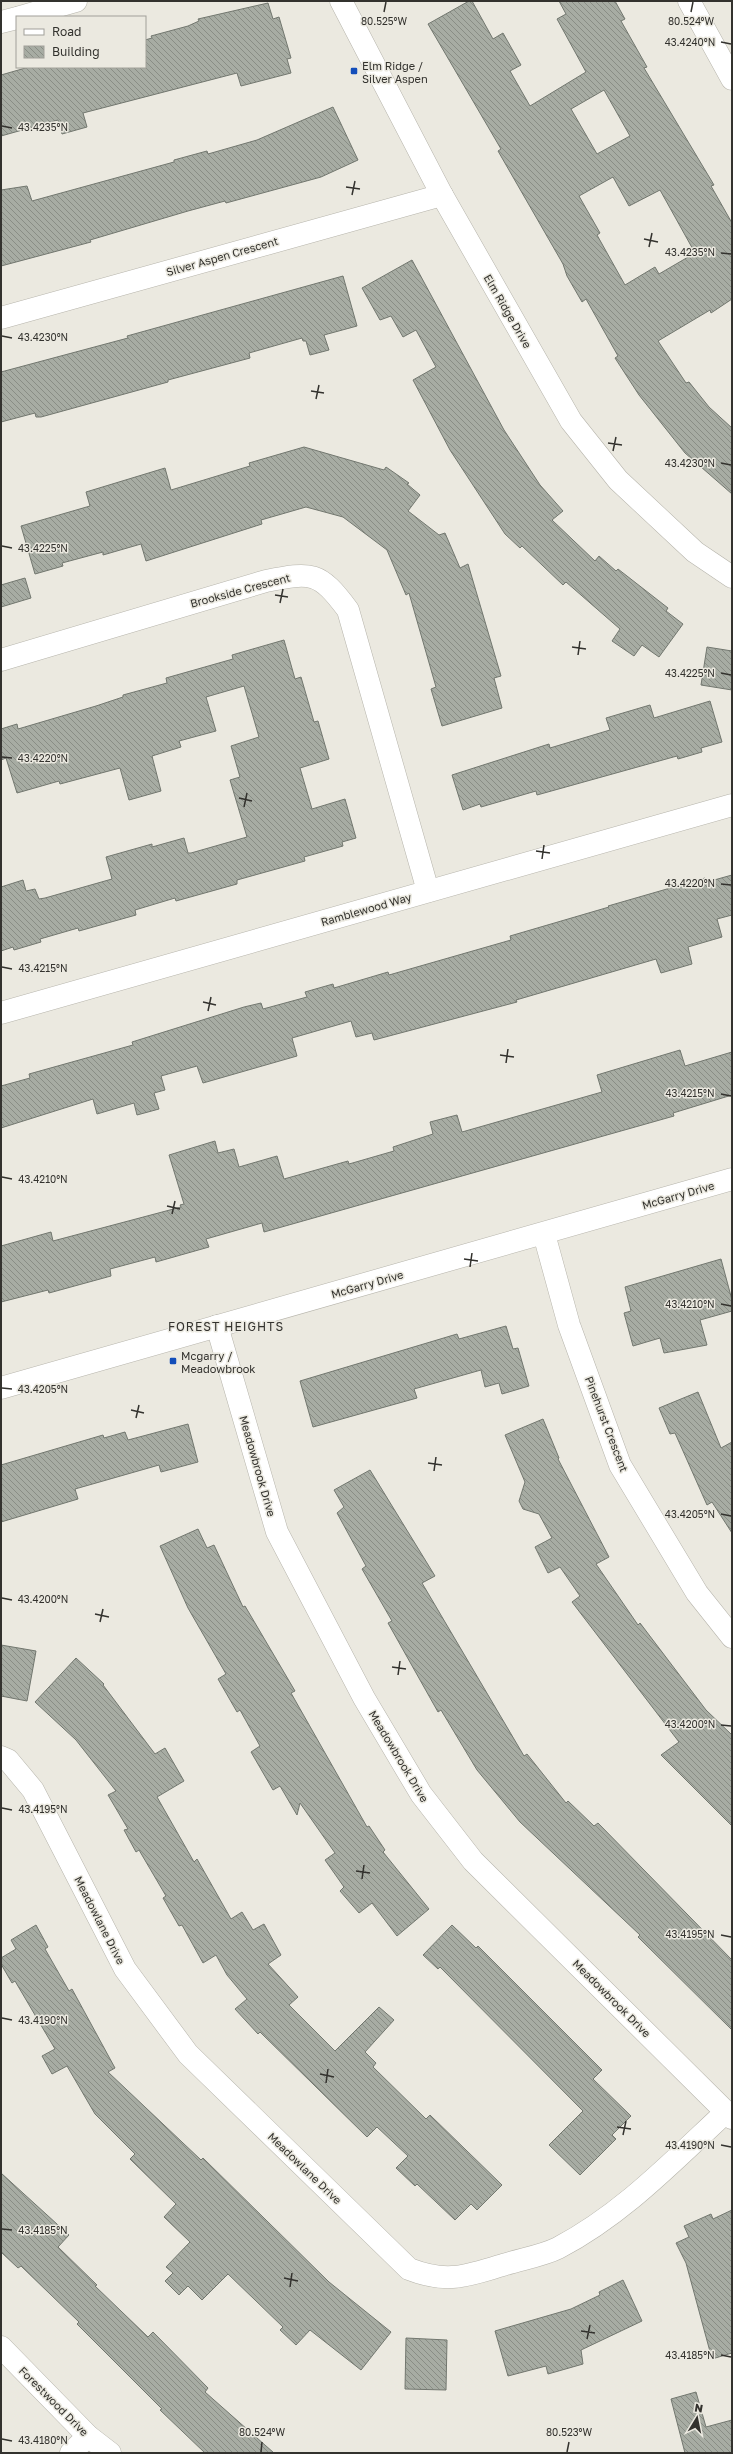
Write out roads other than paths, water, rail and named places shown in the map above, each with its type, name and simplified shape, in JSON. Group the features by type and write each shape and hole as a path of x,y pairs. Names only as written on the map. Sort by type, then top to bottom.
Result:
{"street":[{"path":"24,16 76,1"},
{"name":"Elm Ridge Drive","path":"342,1 442,195 571,421 624,486 695,552 732,577"},
{"path":"689,1 732,79"},
{"path":"1,22 16,18"},
{"name":"Silver Aspen Crescent","path":"1,318 442,195"},
{"name":"Brookside Crescent","path":"1,660 266,581 301,574 321,580 336,594 348,610 428,891"},
{"name":"Ramblewood Way","path":"1,1013 732,805"},
{"name":"McGarry Drive","path":"1,1388 732,1180"},
{"name":"Pinehurst Crescent","path":"544,1234 569,1325 620,1465 697,1593 732,1637"},
{"name":"Meadowbrook Drive","path":"217,1326 277,1532 364,1698 421,1794 472,1861 729,2115"},
{"name":"Meadowlane Drive","path":"1,1757 8,1760 33,1790 124,1969 188,2054 409,2268 431,2277 459,2278 557,2248 607,2219 729,2115"},
{"name":"Forestwood Drive","path":"1,2347 88,2436 110,2453"},
{"path":"71,2453 88,2436"}],"place":[{"name":"Elm Ridge / Silver Aspen","path":"354,71"},
{"name":"Mcgarry / Meadowbrook","path":"173,1361"}],"district":[{"name":"FOREST HEIGHTS","path":"226,1326"}]}
